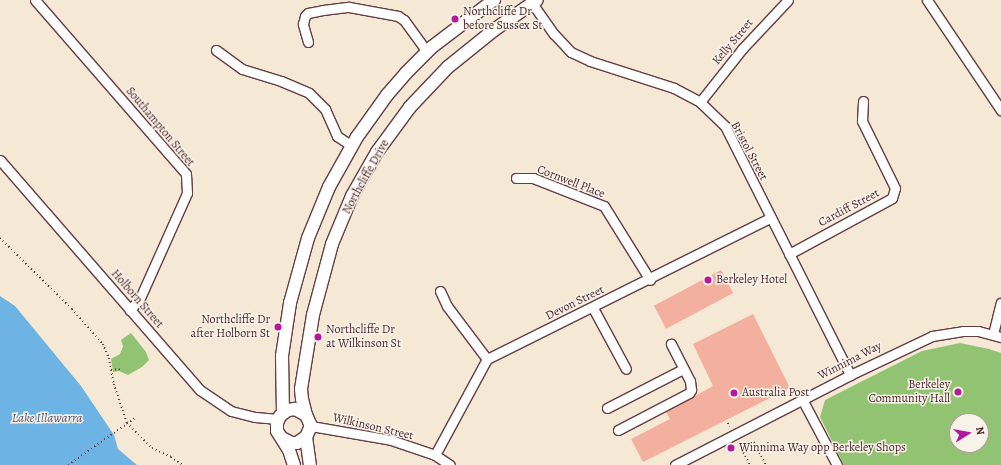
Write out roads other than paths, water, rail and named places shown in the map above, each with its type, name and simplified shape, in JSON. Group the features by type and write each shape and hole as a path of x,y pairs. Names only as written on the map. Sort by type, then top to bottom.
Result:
{"main road":[{"path":"294,465 289,450 277,432 280,416 282,356 290,303 298,270 308,238 328,187 352,146 388,95 427,52 494,0"},
{"name":"Northcliffe Drive","path":"309,420 302,400 301,389 313,315 332,244 352,196 378,152 410,107 448,67 494,30 534,2"},
{"path":"280,416 295,409 309,420 306,438 310,465"},
{"path":"282,438 292,443 297,443 306,438"}],"street":[{"name":"Southampton Street","path":"35,0 186,174 187,193 140,298 130,310"},
{"name":"Kelly Street","path":"700,102 742,48 788,0"},
{"path":"927,0 1001,110"},
{"name":"Bristol Street","path":"534,2 554,34 572,52 590,61 674,88 700,102 725,126 850,375"},
{"path":"308,42 303,24 304,16 308,13 323,10 349,7 398,16 404,20 427,52"},
{"path":"216,50 242,69 281,81 309,93 325,109 337,136 352,146"},
{"name":"Cardiff Street","path":"789,254 892,198 895,188 862,121 862,101"},
{"name":"Holborn Street","path":"0,160 200,390 231,411 255,417 280,416"},
{"name":"Cornwell Place","path":"516,178 533,178 604,206 650,280"},
{"name":"Devon Street","path":"487,359 650,280 770,218"},
{"path":"435,455 487,359 447,306 440,291"},
{"path":"997,336 1001,303"},
{"path":"593,308 626,369"},
{"name":"Winnima Way","path":"679,464 802,399 932,336 963,331 997,336"},
{"path":"618,430 689,393 691,386 671,344"},
{"path":"606,408 683,369"},
{"path":"802,399 837,465"},
{"name":"Wilkinson Street","path":"309,420 392,440 435,455 450,465"}],"water":[{"name":"Lake Illawarra","path":"0,296 15,306 81,386 114,435 118,449 137,465 0,465"}],"place":[{"name":"Northcliffe Dr before Sussex St","path":"455,19"},
{"name":"Berkeley Hotel","path":"708,280"},
{"name":"Northcliffe Dr after Holborn St","path":"278,327"},
{"name":"Northcliffe Dr at Wilkinson St","path":"318,337"},
{"name":"Berkeley Community Hall","path":"958,392"},
{"name":"Australia Post","path":"734,393"},
{"name":"Winnima Way opp Berkeley Shops","path":"731,448"}]}
